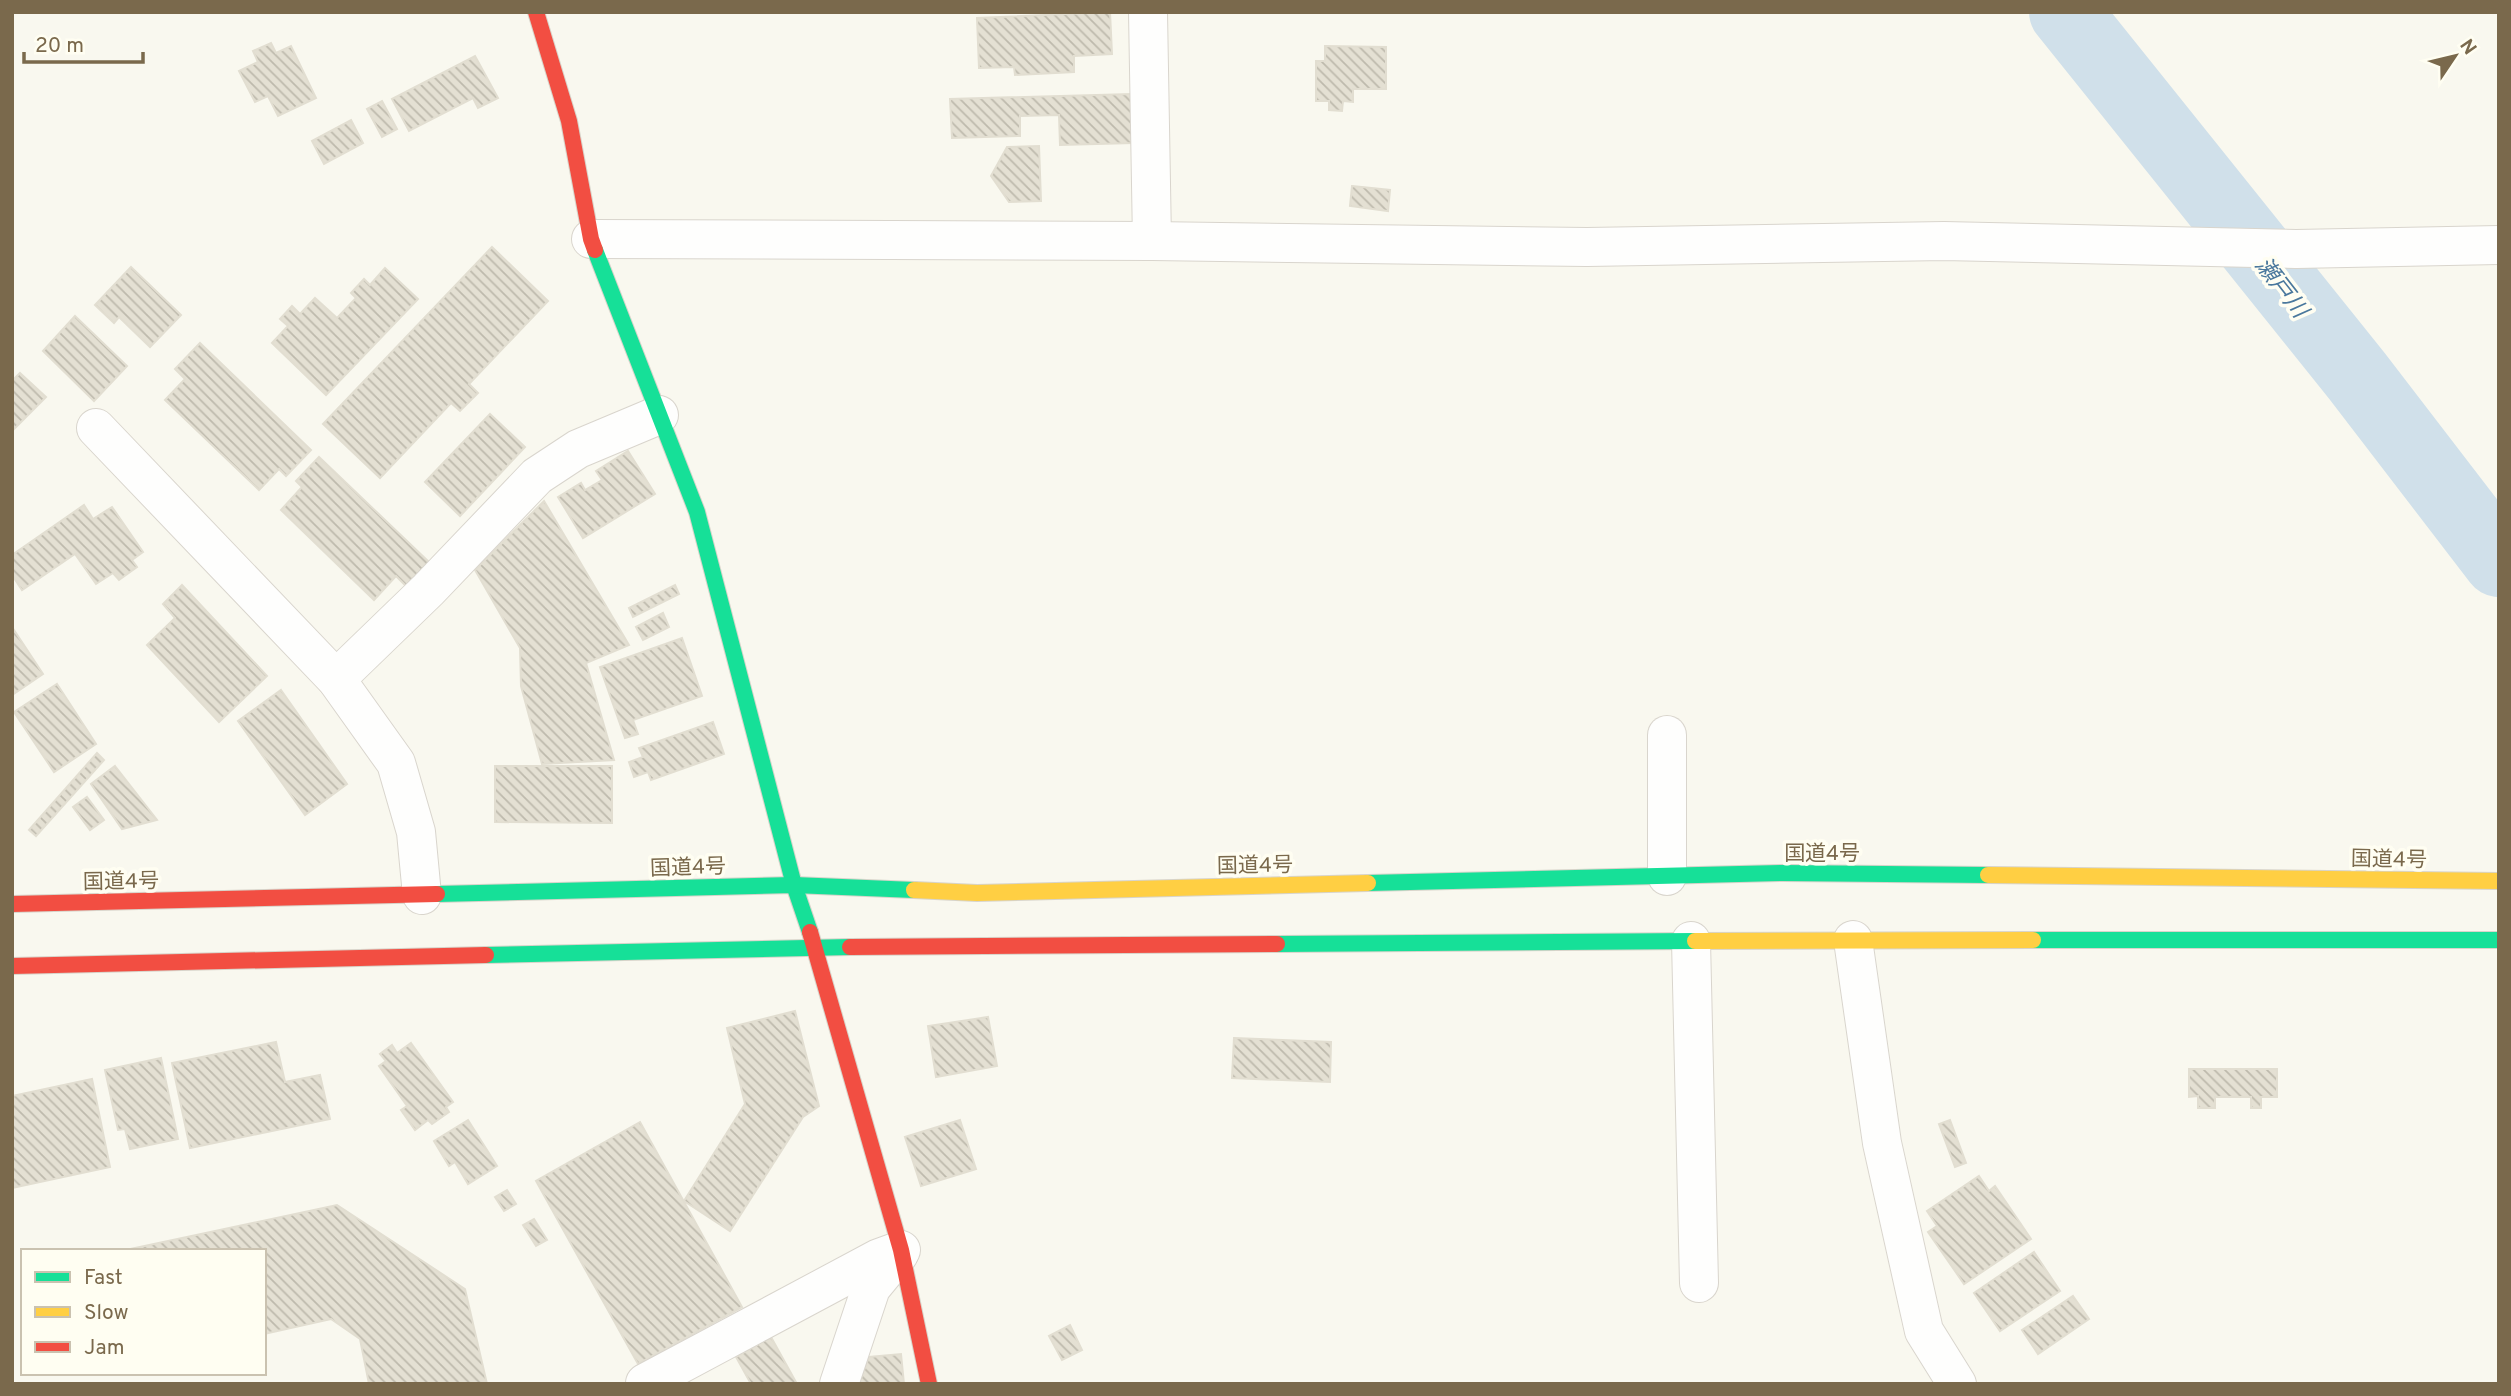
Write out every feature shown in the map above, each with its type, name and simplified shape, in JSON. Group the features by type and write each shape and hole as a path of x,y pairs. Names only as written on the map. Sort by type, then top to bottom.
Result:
{"main road":[{"path":"536,12 569,121 591,239 697,512 794,885 815,947 901,1250 929,1384"},
{"name":"国道4号","path":"12,904 794,885 977,893 1783,873 2499,881"},
{"path":"12,966 815,947 1853,940 2499,940"}],"street":[{"path":"1148,12 1152,241"},
{"path":"591,239 1152,241 1587,247 1944,242 2296,248 2499,245"},
{"path":"336,680 428,590 537,476 578,449 659,415"},
{"path":"96,428 336,680 396,763 416,832 422,895"},
{"path":"1667,735 1667,876"},
{"path":"1853,940 1882,1143 1924,1331 1957,1384"},
{"path":"1691,941 1699,1283"},
{"path":"645,1383 880,1258 901,1250"},
{"path":"839,1384 871,1288 901,1250"}],"building":[{"path":"1110,12 1112,54 1074,56 1074,72 1015,75 1014,67 979,68 977,18"},
{"path":"271,43 276,53 291,46 316,98 278,116 268,96 255,102 239,71 258,62 253,51"},
{"path":"1325,46 1386,47 1386,89 1353,89 1353,102 1343,101 1342,111 1329,110 1329,101 1316,101 1316,61 1325,61"},
{"path":"475,56 498,98 478,108 473,98 409,131 392,99"},
{"path":"1131,94 1133,143 1060,145 1059,115 1020,116 1020,136 952,138 950,99"},
{"path":"382,101 397,129 382,137 367,109"},
{"path":"351,120 363,143 324,164 312,141"},
{"path":"1039,146 1041,201 1009,202 991,176 1007,147"},
{"path":"1352,186 1390,190 1388,211 1350,206"},
{"path":"492,247 548,301 469,384 478,393 460,411 451,403 380,478 323,424"},
{"path":"131,267 181,315 150,347 119,317 114,323 95,305"},
{"path":"385,268 418,299 326,395 272,343 288,326 280,319 292,306 300,314 315,298 337,318 356,298 351,293 364,279 370,285"},
{"path":"75,316 127,366 94,401 43,351"},
{"path":"200,343 311,450 286,476 279,469 259,490 165,400 185,379 175,369"},
{"path":"20,373 46,397 12,431 12,381"},
{"path":"490,414 525,447 460,516 425,482"},
{"path":"628,451 655,494 583,538 558,497 581,483 585,490 602,480 596,471"},
{"path":"319,457 429,562 406,586 396,576 374,600 281,510 302,487 296,481"},
{"path":"544,501 629,645 586,663 614,760 542,764 521,686 520,648 475,570"},
{"path":"84,505 93,519 112,507 143,552 132,560 137,567 119,580 113,573 96,584 75,554 22,590 12,575 12,555"},
{"path":"182,585 267,676 219,722 147,645 175,618 163,604"},
{"path":"675,585 679,594 633,617 629,608"},
{"path":"663,613 669,627 643,640 636,627"},
{"path":"12,627 43,674 12,695"},
{"path":"682,638 702,696 633,720 638,734 625,738 600,667"},
{"path":"57,684 96,744 54,772 14,712"},
{"path":"281,690 347,784 305,815 238,721"},
{"path":"713,722 724,754 651,780 648,772 634,777 629,762 643,757 639,748"},
{"path":"97,753 104,760 36,836 29,830"},
{"path":"115,766 157,820 122,829 91,784"},
{"path":"495,766 612,766 612,823 495,822"},
{"path":"87,797 104,820 90,830 73,807"},
{"path":"795,1011 819,1106 803,1117 730,1231 684,1201 745,1104 727,1028"},
{"path":"988,1017 997,1066 936,1077 928,1026"},
{"path":"1234,1038 1331,1042 1330,1082 1232,1078"},
{"path":"276,1042 285,1082 320,1075 330,1119 190,1148 172,1063"},
{"path":"411,1043 453,1102 446,1107 449,1112 432,1124 428,1120 415,1130 401,1110 407,1106 379,1066 386,1061 380,1054 392,1045 397,1053"},
{"path":"161,1058 178,1139 130,1149 125,1129 118,1130 105,1070"},
{"path":"2189,1069 2277,1069 2277,1097 2261,1097 2261,1108 2251,1108 2251,1097 2215,1097 2215,1108 2198,1108 2198,1096 2189,1097"},
{"path":"92,1079 110,1167 12,1188 12,1096"},
{"path":"468,1120 497,1166 468,1184 455,1162 449,1166 434,1141"},
{"path":"960,1120 976,1169 921,1186 905,1137"},
{"path":"1950,1120 1966,1163 1955,1167 1939,1124"},
{"path":"640,1122 742,1307 638,1364 536,1181"},
{"path":"1979,1176 1989,1191 1995,1186 2031,1239 1964,1284 1928,1232 1937,1226 1927,1211"},
{"path":"507,1190 516,1204 504,1211 495,1197"},
{"path":"337,1205 465,1289 487,1384 369,1384 360,1339 331,1319 266,1334 266,1249 130,1249"},
{"path":"534,1219 547,1240 536,1246 523,1225"},
{"path":"2034,1252 2060,1291 2000,1331 1974,1293"},
{"path":"2073,1296 2089,1319 2038,1354 2022,1330"},
{"path":"1070,1325 1082,1350 1062,1360 1049,1336"},
{"path":"771,1337 797,1384 751,1384 736,1357"},
{"path":"901,1354 904,1384 859,1384 869,1357"}],"waterway":[{"name":"瀬戸川","path":"2065,12 2357,376 2499,561"}],"traffic: fast":[{"path":"595,250 697,512 794,885 810,932"},
{"path":"1368,883 1783,873 1988,875"},
{"path":"437,894 794,885 914,890"},
{"path":"2033,940 2499,940"},
{"path":"1277,944 1695,941"},
{"path":"486,955 850,947"}],"traffic: slow":[{"path":"1988,875 2499,881"},
{"path":"914,890 977,893 1368,883"},
{"path":"1695,941 2033,940"}],"traffic: jam":[{"path":"536,12 569,121 595,250"},
{"path":"12,904 437,894"},
{"path":"810,932 901,1250 929,1384"},
{"path":"850,947 1277,944"},
{"path":"12,966 486,955"}]}
